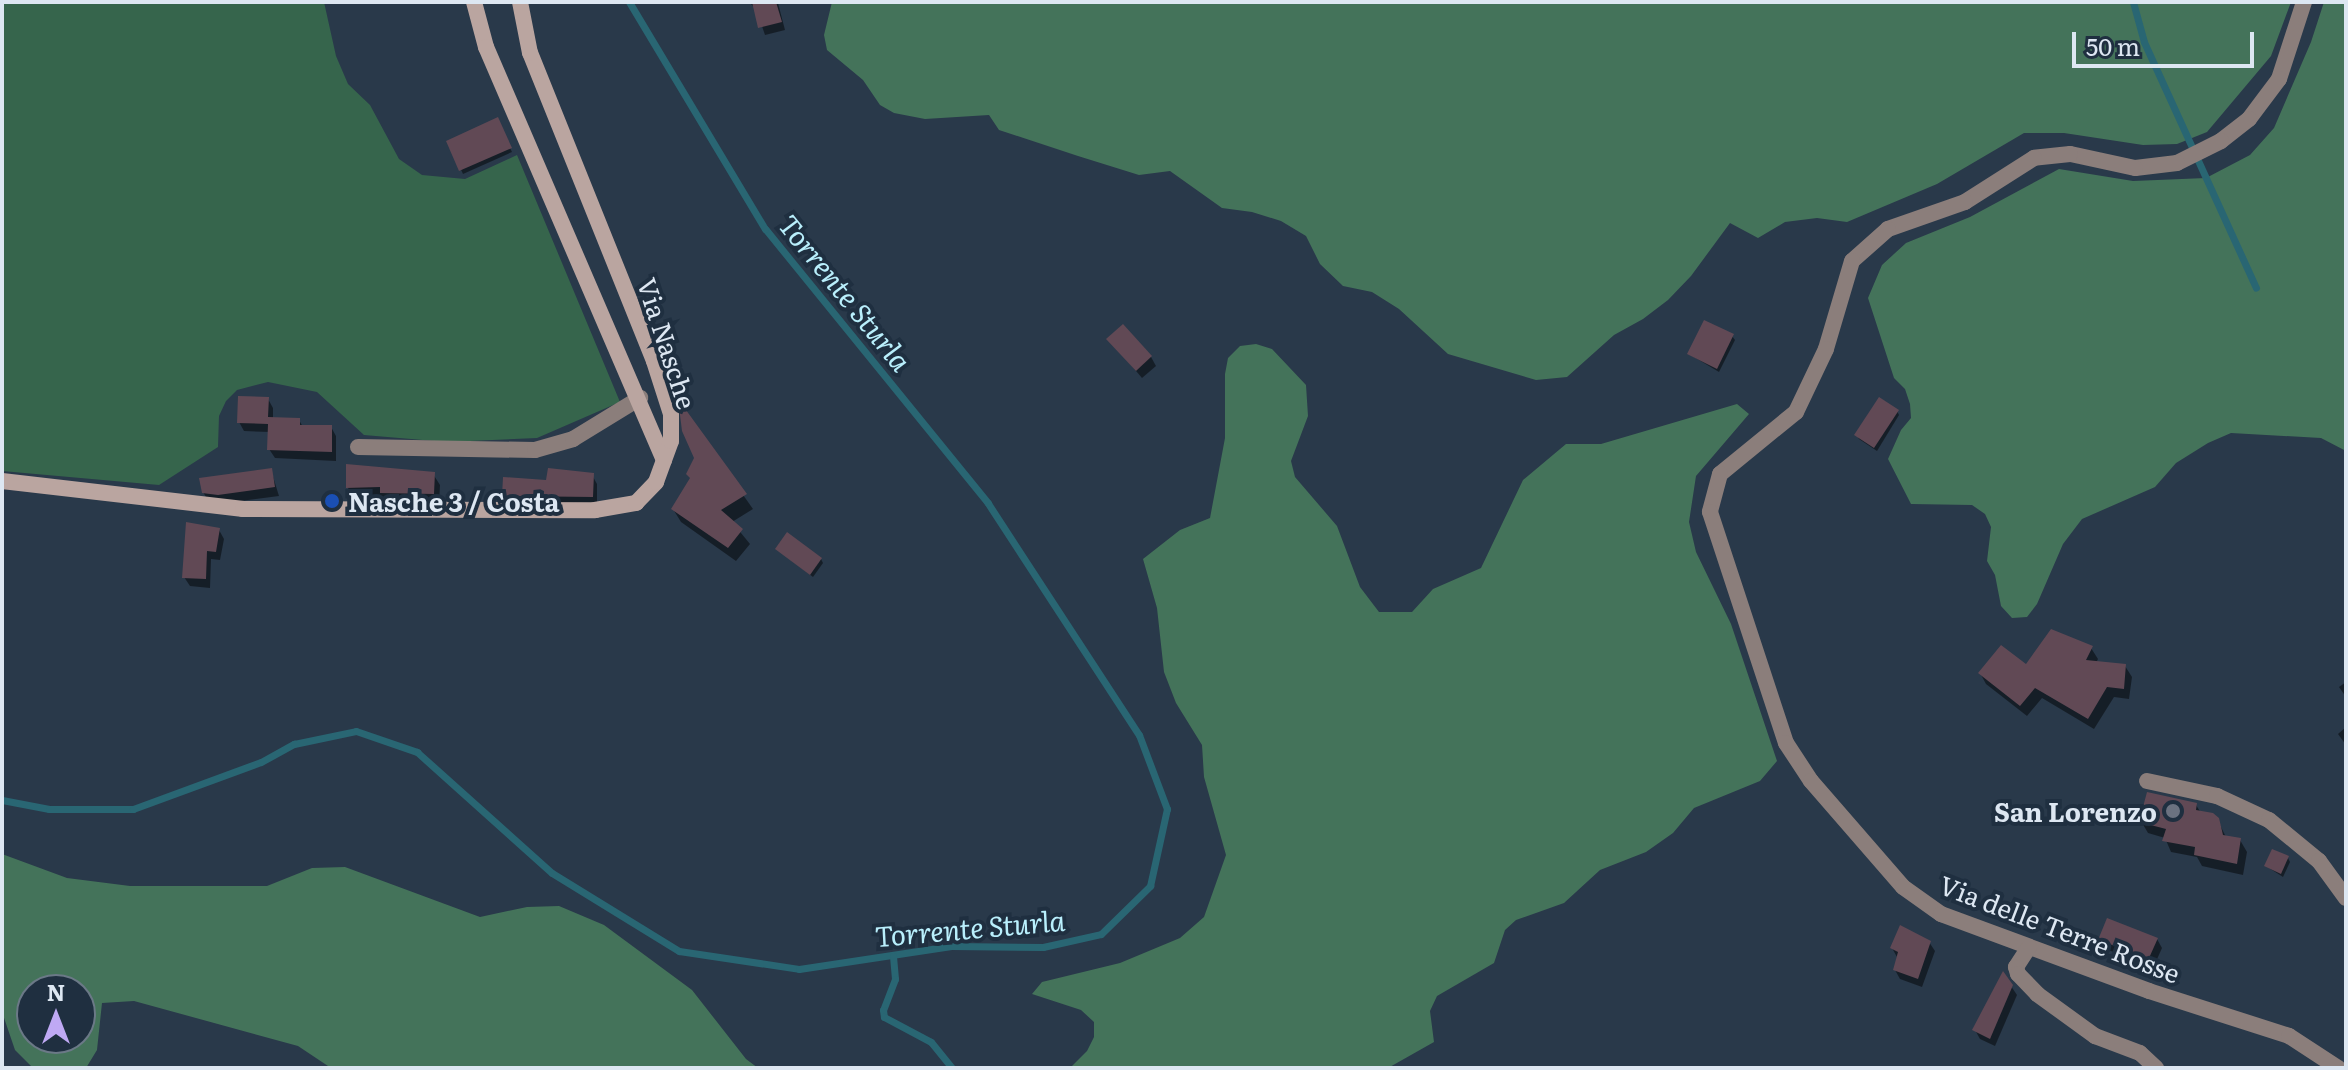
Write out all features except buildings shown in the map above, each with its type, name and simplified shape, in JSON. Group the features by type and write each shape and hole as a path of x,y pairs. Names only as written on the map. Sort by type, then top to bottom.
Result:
{"street":[{"path":"474,2 486,47 640,398 664,460"},
{"name":"Via Nasche","path":"2,481 243,509 595,510 636,503 656,482 671,441 671,414 654,361 530,53 520,2"},
{"name":"Via delle Terre Rosse","path":"2304,2 2279,79 2249,119 2221,141 2177,163 2135,168 2070,154 2034,158 1965,202 1888,229 1852,261 1826,349 1796,412 1720,474 1710,512 1786,743 1811,781 1903,887 1941,914 2149,991 2289,1036 2338,1068"},
{"path":"358,447 535,450 573,439 640,398"},
{"path":"2147,781 2217,796 2269,820 2309,853 2346,898"},
{"path":"2029,947 2016,967 2018,974 2037,994 2095,1036 2140,1053 2156,1068"}],"green space":[{"path":"2,2 324,2 336,56 348,84 370,105 399,159 422,175 465,179 517,155 620,402 537,438 446,442 364,435 317,392 268,382 237,390 226,401 219,416 218,447 159,485 2,471"},
{"path":"832,2 2291,2 2271,56 2207,132 2177,144 2143,145 2064,133 2024,133 1937,184 1847,222 1817,218 1785,222 1758,238 1730,223 1691,276 1668,300 1614,335 1567,377 1536,380 1448,354 1399,309 1372,292 1343,286 1320,264 1306,236 1281,221 1252,212 1222,208 1170,171 1139,175 999,130 989,115 925,119 894,113 880,105 863,80 827,50 824,35"},
{"path":"2324,2 2346,2 2346,451 2321,438 2231,433 2208,443 2176,463 2155,487 2082,519 2063,544 2037,604 2027,617 2012,618 2001,606 1995,575 1987,561 1991,527 1985,514 1972,505 1911,504 1888,459 1901,430 1911,418 1905,389 1894,378 1868,298 1882,265 1906,243 1970,217 2059,169 2133,181 2206,178 2250,155 2274,128 2311,42"},
{"path":"1256,344 1272,349 1306,385 1308,416 1291,461 1295,477 1337,526 1360,587 1379,612 1412,612 1433,589 1481,568 1523,480 1566,444 1601,444 1737,404 1749,414 1696,476 1689,522 1696,552 1731,624 1777,761 1760,781 1694,808 1673,833 1646,852 1600,870 1564,903 1516,920 1505,930 1494,963 1437,996 1430,1011 1434,1042 1388,1068 1070,1068 1087,1051 1094,1037 1094,1022 1081,1010 1032,994 1042,982 1120,963 1180,938 1204,917 1226,855 1204,777 1202,745 1176,703 1164,672 1157,608 1143,559 1180,530 1210,518 1225,438 1228,358 1240,346"},
{"path":"2,854 67,878 130,886 267,886 312,868 345,867 480,917 527,907 559,906 604,925 692,990 746,1059 758,1068 331,1068 298,1046 134,1001 102,1003 96,1052 96,974 16,974 15,1050 2,1012"},
{"path":"19,1054 95,1054 86,1068 33,1068"}],"waterway":[{"name":"Torrente Sturla","path":"2,800 49,809 133,809 261,762 294,744 356,731 417,752 552,873 679,951 799,969 951,946 1043,947 1101,934 1150,886 1167,809 1139,735 988,503 765,229 629,2"},
{"path":"2133,2 2144,42 2256,288"},
{"path":"893,956 895,979 883,1010 884,1017 931,1042 952,1068"}],"place":[{"name":"Nasche 3 / Costa","path":"332,501"},
{"name":"San Lorenzo","path":"2173,811"}]}
